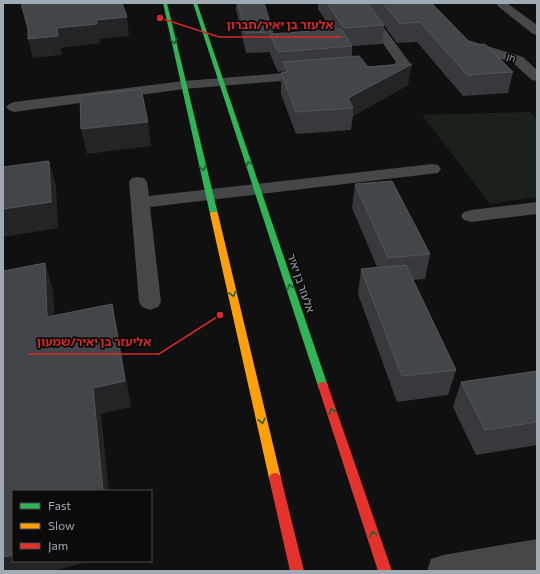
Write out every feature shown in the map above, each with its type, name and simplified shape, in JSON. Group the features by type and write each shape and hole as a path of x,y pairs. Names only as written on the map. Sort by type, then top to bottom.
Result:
{"street":[{"path":"165,3 297,571"},
{"name":"אלעזר בן יאיר","path":"195,3 385,571"},
{"name":"חן","path":"426,3 464,43 518,60 537,77"},
{"path":"503,5 537,31"},
{"path":"359,71 398,68 403,63 369,15"},
{"path":"14,107 184,84 321,74"},
{"path":"140,203 432,169"},
{"path":"138,182 150,302"},
{"path":"471,216 537,208"},
{"path":"443,571 537,555"}],"shaded area":[{"path":"530,112 537,120 537,197 490,204 422,115"}],"building":[{"path":"21,3 122,3 127,17 96,20 97,24 57,28 58,36 28,39 28,29"},
{"path":"238,3 264,3 273,32 245,33"},
{"path":"327,3 367,3 384,25 344,28"},
{"path":"383,3 431,3 472,45 485,44 513,72 467,75 420,22 400,24"},
{"path":"341,29 352,46 278,52 270,34"},
{"path":"359,56 368,67 412,64 348,98 353,108 296,112 281,73 288,72 283,62"},
{"path":"141,89 148,122 81,129 80,96"},
{"path":"49,161 51,202 3,209 3,167"},
{"path":"392,181 430,254 388,258 355,184"},
{"path":"45,263 47,317 112,304 125,381 93,388 103,490 12,490 12,555 3,557 3,271"},
{"path":"406,265 456,370 402,376 361,269"},
{"path":"537,371 537,422 485,430 461,382"}],"traffic: fast":[{"path":"165,3 214,214"},
{"path":"195,3 323,386"}],"traffic: slow":[{"path":"214,214 275,478"}],"traffic: jam":[{"path":"323,386 385,571"},
{"path":"275,478 297,571"}],"place":[{"name":"אלעזר בן יאיר/חברון","path":"160,18"},
{"name":"אליעזר בן יאיר/שמעון","path":"220,315"}]}
